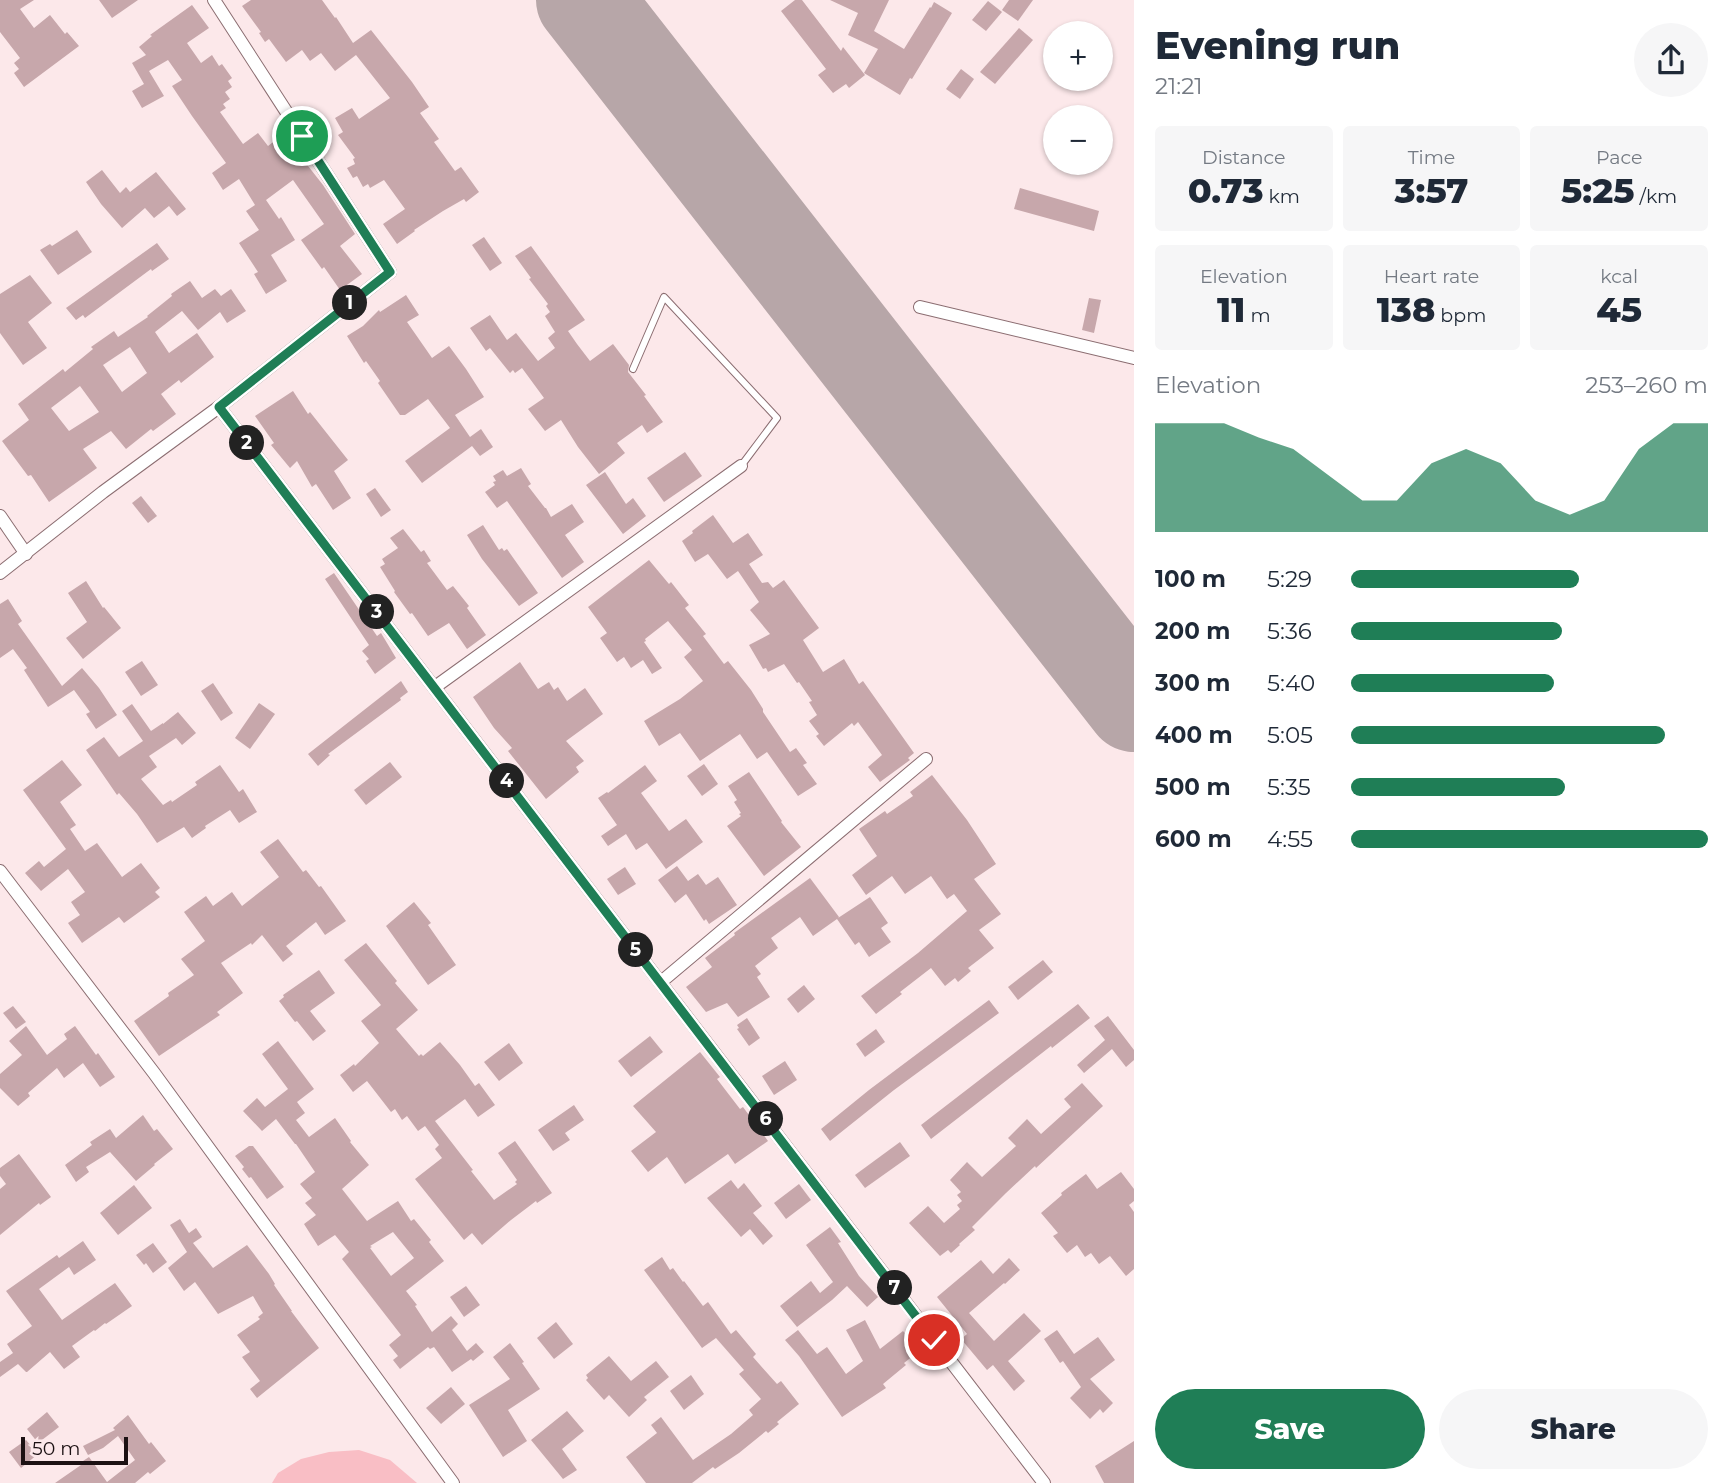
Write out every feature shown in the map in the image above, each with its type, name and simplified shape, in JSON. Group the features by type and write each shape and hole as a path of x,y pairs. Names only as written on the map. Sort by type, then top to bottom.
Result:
{"street":[{"path":"0,573 103,492 219,407 390,272 214,0"},
{"path":"920,307 1134,358"},
{"path":"219,407 1044,1483"},
{"path":"435,687 741,467"},
{"path":"0,516 26,554"},
{"path":"661,982 926,759"},
{"path":"0,871 162,1084 453,1483"}],"lane":[{"path":"633,369 664,297 777,418 741,467"}],"shaded area":[{"path":"359,1450 390,1460 417,1483 272,1483 278,1473 301,1459 329,1452"}],"building":[{"path":"0,0 34,0 20,9 34,28 50,15 79,46 24,87 14,73 19,69 14,63 20,58 0,32"},
{"path":"99,0 138,0 112,18"},
{"path":"251,0 322,0 353,43 371,30 429,107 420,113 439,139 434,142 455,171 461,167 479,192 466,202 464,199 443,211 397,244 383,224 405,209 384,180 370,188 368,184 363,187 357,176 353,178 347,168 355,164 355,158 338,135 343,132 335,118 352,108 359,119 390,98 356,55 335,71 321,53 310,61 302,50 286,62 269,39 265,42 242,6"},
{"path":"795,0 802,0 841,51 843,47 865,75 849,88 846,84 833,93 818,75 826,69 781,11"},
{"path":"830,0 889,0 874,31 904,49 934,2 952,13 900,95 864,73 878,49 848,35 858,13"},
{"path":"1009,0 1033,0 1018,21 1002,10"},
{"path":"988,1 1002,12 986,31 972,20"},
{"path":"192,5 209,28 187,43 201,63 212,55 232,78 228,81 232,87 225,92 230,99 223,104 226,108 220,112 243,144 258,133 268,146 286,132 355,234 340,246 362,274 340,290 301,240 324,224 293,180 266,200 279,219 281,217 295,240 271,255 287,281 266,294 254,274 258,272 239,243 259,230 246,211 255,205 239,179 223,190 212,173 226,163 172,86 182,80 168,60 149,71 164,96 142,108 132,91 144,84 132,63 146,55 139,47 152,36 150,35"},
{"path":"1019,28 1033,40 995,84 980,72"},
{"path":"961,69 974,79 960,99 946,89"},
{"path":"102,170 120,193 126,187 130,192 156,172 186,209 177,216 169,206 154,218 145,208 122,228 86,182"},
{"path":"1020,188 1099,211 1094,231 1014,209"},
{"path":"77,230 92,252 58,275 40,250 50,244 52,246"},
{"path":"484,237 502,263 490,271 472,245"},
{"path":"157,243 169,259 152,271 151,269 85,318 83,315 76,320 66,308"},
{"path":"531,246 585,320 568,331 577,344 590,361 613,344 629,365 628,372 663,422 647,433 642,425 617,443 625,453 599,474 561,420 545,431 528,409 544,398 522,368 510,373 490,348 486,351 470,328 490,315 507,340 516,333 538,361 555,348 548,338 555,332 545,316 550,312 546,306 548,304 515,256"},
{"path":"30,275 52,303 28,322 47,348 23,365 0,333 0,294"},
{"path":"190,281 202,298 215,289 221,296 231,289 246,311 227,323 220,312 198,330 182,311 155,332 169,353 197,333 214,357 181,383 179,380 161,394 176,414 126,449 111,431 83,449 97,468 49,502 31,475 28,476 2,441 29,420 18,404 63,369 65,372 93,349 91,347 114,331 118,337 148,317 172,296 171,294","holes":["130,347 147,373 122,392 103,365","80,386 99,412 69,431 51,408"]},
{"path":"406,295 419,315 407,322 432,358 449,346 484,397 455,415 470,437 481,429 493,447 480,456 472,446 422,483 405,461 450,428 428,399 405,415 400,415 378,383 380,381 366,361 364,363 347,336 363,326 379,310 380,312"},
{"path":"1089,298 1101,300 1094,333 1082,330"},
{"path":"293,391 308,414 310,412 348,460 334,471 351,498 333,510 316,484 312,487 297,461 290,468 271,445 274,443 255,416"},
{"path":"685,452 702,476 664,502 647,478"},
{"path":"521,468 531,484 528,486 551,517 572,504 584,522 565,535 584,562 562,578 507,501 497,508 485,492 495,485 493,476 503,470 507,476"},
{"path":"605,472 626,504 633,498 646,516 623,534 586,485"},
{"path":"375,488 391,510 381,517 366,494"},
{"path":"141,496 157,516 148,523 132,503"},
{"path":"713,515 733,543 748,533 763,555 749,564 762,583 768,582 773,588 784,580 819,628 803,640 823,672 844,659 859,684 863,681 914,753 908,758 910,760 880,782 868,767 882,755 858,722 854,726 852,723 824,746 809,721 817,715 809,702 812,701 799,682 797,683 784,664 768,672 766,668 763,669 749,645 770,634 750,610 759,602 738,571 727,579 708,554 695,562 682,541"},
{"path":"483,525 499,550 507,549 538,593 519,606 467,535"},
{"path":"403,529 421,552 424,550 431,561 427,563 447,590 453,586 469,606 467,608 486,635 467,649 449,623 428,636 394,592 380,567 385,564 382,559 398,548 390,538"},
{"path":"649,560 689,605 685,608 706,634 703,636 724,664 728,661 751,690 790,752 796,748 807,763 803,765 817,784 798,796 767,752 757,759 740,734 700,761 680,733 659,746 644,721 703,681 684,657 692,650 668,621 644,642 662,668 652,674 643,660 631,668 624,657 617,662 600,638 607,633 588,607"},
{"path":"334,573 377,636 381,633 396,658 375,674 366,661 369,659 362,651 369,645 325,579"},
{"path":"86,581 103,608 121,628 83,659 66,638 87,622 68,593"},
{"path":"8,599 22,621 18,624 62,686 82,668 117,715 96,729 86,714 90,712 74,690 48,707 24,670 27,668 13,649 0,658 0,604"},
{"path":"142,661 158,685 141,696 125,672"},
{"path":"520,662 538,689 549,682 554,690 558,687 567,701 585,688 603,714 566,741 584,761 576,767 579,772 546,799 508,751 512,748 494,728 473,697"},
{"path":"401,681 408,692 401,700 328,754 330,755 318,766 308,754"},
{"path":"213,683 233,713 221,721 201,691"},
{"path":"259,703 275,714 250,749 235,738"},
{"path":"132,704 151,731 178,712 196,733 182,745 176,738 149,756 157,767 141,779 163,805 197,785 195,782 220,765 239,792 243,789 257,812 239,823 230,810 192,838 184,827 157,843 137,814 119,793 117,795 86,750 104,737 119,757 143,741 122,711"},
{"path":"62,760 82,785 60,802 76,825 70,829 85,851 97,843 122,877 141,863 160,888 155,892 160,897 124,923 119,917 82,943 68,923 80,915 71,902 85,892 68,869 41,891 25,873 39,861 44,867 66,849 23,790"},
{"path":"390,762 402,777 366,805 354,790"},
{"path":"704,764 718,784 702,796 687,776"},
{"path":"645,765 657,781 641,793 669,831 686,819 703,842 666,869 647,843 636,850 626,834 608,846 601,836 617,825 598,798"},
{"path":"749,772 781,822 801,847 764,876 727,826 741,816 734,802 737,800 728,786"},
{"path":"932,775 967,820 996,864 974,879 1001,914 979,930 994,948 968,968 971,971 958,982 955,978 945,986 931,968 876,1014 861,996 918,953 967,911 954,894 947,899 931,876 905,894 892,876 866,895 852,875 877,856 859,829 913,796 910,792"},
{"path":"278,839 303,872 306,870 319,887 321,886 346,921 325,935 316,922 286,946 293,954 283,962 262,935 252,945 251,943 221,963 243,993 217,1012 220,1015 159,1056 134,1021 194,975 181,959 205,941 184,912 206,896 213,906 232,892 242,906 279,877 260,852"},
{"path":"677,866 688,881 698,874 706,885 718,877 737,905 709,924 706,919 704,921 686,894 675,903 658,880"},
{"path":"625,867 636,884 618,895 607,879"},
{"path":"810,878 838,918 870,897 888,923 881,928 891,942 869,957 859,942 855,945 837,919 813,936 800,917 771,938 778,948 755,966 761,974 757,977 770,997 738,1017 727,1003 706,1012 686,987 712,967 705,958 735,935 734,933"},
{"path":"414,902 431,923 428,925 456,965 428,985 386,926"},
{"path":"366,943 418,1010 396,1029 419,1056 423,1056 440,1042 475,1086 479,1083 495,1105 478,1117 465,1099 435,1121 473,1170 471,1171 494,1200 517,1184 498,1153 515,1141 552,1193 537,1203 536,1201 482,1245 472,1233 464,1240 415,1179 442,1158 435,1149 439,1145 425,1126 418,1131 407,1116 402,1120 395,1109 391,1112 367,1081 353,1092 340,1075 354,1064 355,1066 379,1043 361,1021 381,1005 344,960"},
{"path":"1043,960 1053,972 1018,1000 1008,987"},
{"path":"319,970 335,993 310,1011 326,1031 313,1041 279,1001 283,995"},
{"path":"804,985 815,999 798,1013 787,999"},
{"path":"989,1000 999,1013 830,1141 821,1129"},
{"path":"1078,1004 1090,1018 931,1139 921,1125"},
{"path":"13,1006 26,1022 16,1029 3,1013"},
{"path":"1108,1016 1134,1050 1134,1060 1126,1067 1112,1049 1084,1073 1077,1065 1105,1040 1094,1026"},
{"path":"747,1018 760,1038 749,1046 737,1029 737,1025"},
{"path":"26,1026 47,1055 67,1039 64,1034 75,1026 115,1077 100,1087 83,1063 64,1078 57,1068 28,1093 30,1096 18,1106 0,1088 0,1074 22,1055 9,1041"},
{"path":"876,1029 885,1042 865,1057 856,1044"},
{"path":"650,1036 663,1052 631,1077 618,1061"},
{"path":"278,1041 314,1089 297,1102 305,1113 296,1120 309,1137 335,1118 369,1165 342,1189 367,1221 398,1201 411,1221 414,1219 431,1240 429,1242 444,1261 406,1291 432,1332 451,1316 458,1324 452,1330 467,1351 476,1343 484,1352 473,1361 471,1359 452,1372 434,1347 428,1347 400,1369 393,1360 398,1356 389,1345 401,1335 342,1259 349,1252 335,1235 318,1246 304,1224 316,1215 305,1203 312,1198 300,1184 315,1172 276,1119 262,1131 243,1111 257,1098 265,1107 288,1089 262,1054","holes":["393,1232 414,1258 391,1276 370,1246"]},
{"path":"509,1043 523,1063 499,1081 484,1062"},
{"path":"700,1052 720,1077 717,1079 740,1109 743,1107 768,1141 735,1164 728,1154 685,1184 667,1157 648,1172 631,1151 656,1132 633,1106"},
{"path":"785,1061 797,1080 774,1095 762,1076"},
{"path":"1082,1083 1103,1106 1006,1193 972,1227 975,1230 960,1245 951,1253 948,1250 940,1256 909,1223 928,1206 944,1223 960,1209 957,1205 962,1201 957,1195 961,1192 950,1180 967,1162 982,1177 1016,1146 1008,1138 1027,1119 1041,1134 1071,1107 1064,1099"},
{"path":"574,1105 584,1120 565,1133 570,1140 553,1151 538,1130"},
{"path":"143,1115 154,1131 157,1129 173,1149 136,1181 110,1152 86,1167 89,1172 76,1182 65,1165 92,1145 90,1142 110,1129 116,1138"},
{"path":"900,1142 910,1156 865,1188 855,1175"},
{"path":"253,1146 284,1187 267,1199 242,1169 244,1167 235,1156"},
{"path":"19,1154 51,1197 40,1205 39,1203 0,1235 0,1189 6,1184 0,1176 0,1168"},
{"path":"1121,1172 1134,1189 1134,1201 1129,1205 1134,1212 1134,1269 1126,1276 1110,1256 1099,1264 1091,1253 1085,1257 1077,1245 1067,1253 1053,1236 1058,1233 1041,1213 1086,1174 1097,1189"},
{"path":"731,1180 738,1189 744,1183 762,1206 753,1213 773,1236 763,1245 750,1229 741,1237 707,1198"},
{"path":"799,1184 811,1200 786,1219 774,1203"},
{"path":"134,1185 152,1208 118,1235 100,1213"},
{"path":"180,1219 189,1233 196,1228 202,1237 193,1243 213,1268 247,1245 319,1348 257,1398 250,1389 260,1381 242,1357 250,1352 237,1335 260,1319 258,1317 263,1313 253,1296 218,1314 195,1282 184,1291 168,1268 187,1252 170,1225"},
{"path":"830,1227 859,1276 878,1297 867,1307 847,1286 797,1327 780,1306 811,1281 820,1293 833,1282 806,1245"},
{"path":"83,1241 96,1260 74,1275 69,1267 39,1289 62,1320 115,1283 132,1306 72,1346 80,1357 64,1369 50,1352 27,1372 18,1364 0,1377 0,1362 13,1353 7,1344 32,1326 6,1291 57,1255 59,1258"},
{"path":"153,1243 167,1262 153,1273 136,1255"},
{"path":"662,1257 670,1270 673,1268 703,1306 708,1302 731,1334 736,1330 756,1354 753,1357 777,1384 781,1381 799,1404 768,1433 766,1431 739,1453 715,1469 713,1467 692,1483 646,1483 626,1457 657,1433 651,1425 661,1417 693,1460 753,1415 749,1410 761,1399 739,1374 744,1370 716,1338 702,1348 644,1270"},
{"path":"1009,1258 1020,1270 969,1313 994,1341 1024,1313 1041,1331 1008,1361 1025,1381 1014,1391 993,1365 987,1370 961,1339 967,1334 937,1297 981,1260 993,1274"},
{"path":"466,1286 480,1305 464,1317 450,1297"},
{"path":"865,1320 880,1349 903,1331 919,1351 883,1384 886,1388 842,1417 785,1340 798,1330 817,1354 827,1347 846,1374 863,1361 846,1330"},
{"path":"556,1322 573,1344 554,1359 537,1338"},
{"path":"1057,1330 1074,1354 1098,1337 1115,1360 1090,1379 1113,1403 1103,1413 1100,1409 1090,1419 1070,1398 1081,1387 1044,1339"},
{"path":"510,1343 540,1389 508,1410 527,1441 503,1457 469,1405 510,1379 493,1357"},
{"path":"609,1356 631,1381 656,1361 669,1377 644,1397 647,1400 629,1417 609,1395 604,1400 586,1380 586,1375"},
{"path":"691,1375 704,1394 684,1410 670,1391"},
{"path":"451,1387 465,1404 441,1424 426,1408"},
{"path":"567,1411 584,1431 562,1449 577,1470 563,1479 531,1440"},
{"path":"47,1412 59,1427 38,1443 27,1429"},
{"path":"128,1415 149,1444 151,1442 166,1461 135,1483 55,1483 89,1457 107,1482 135,1460 118,1436 103,1448 88,1455 83,1446 115,1430 113,1428"},
{"path":"26,1440 38,1454 21,1468 9,1452"},
{"path":"1134,1441 1134,1483 1104,1483 1095,1466"}],"runway":[{"path":"584,0 1134,704"}],"route":[{"path":"302,136 390,272 219,407 934,1340"}]}
